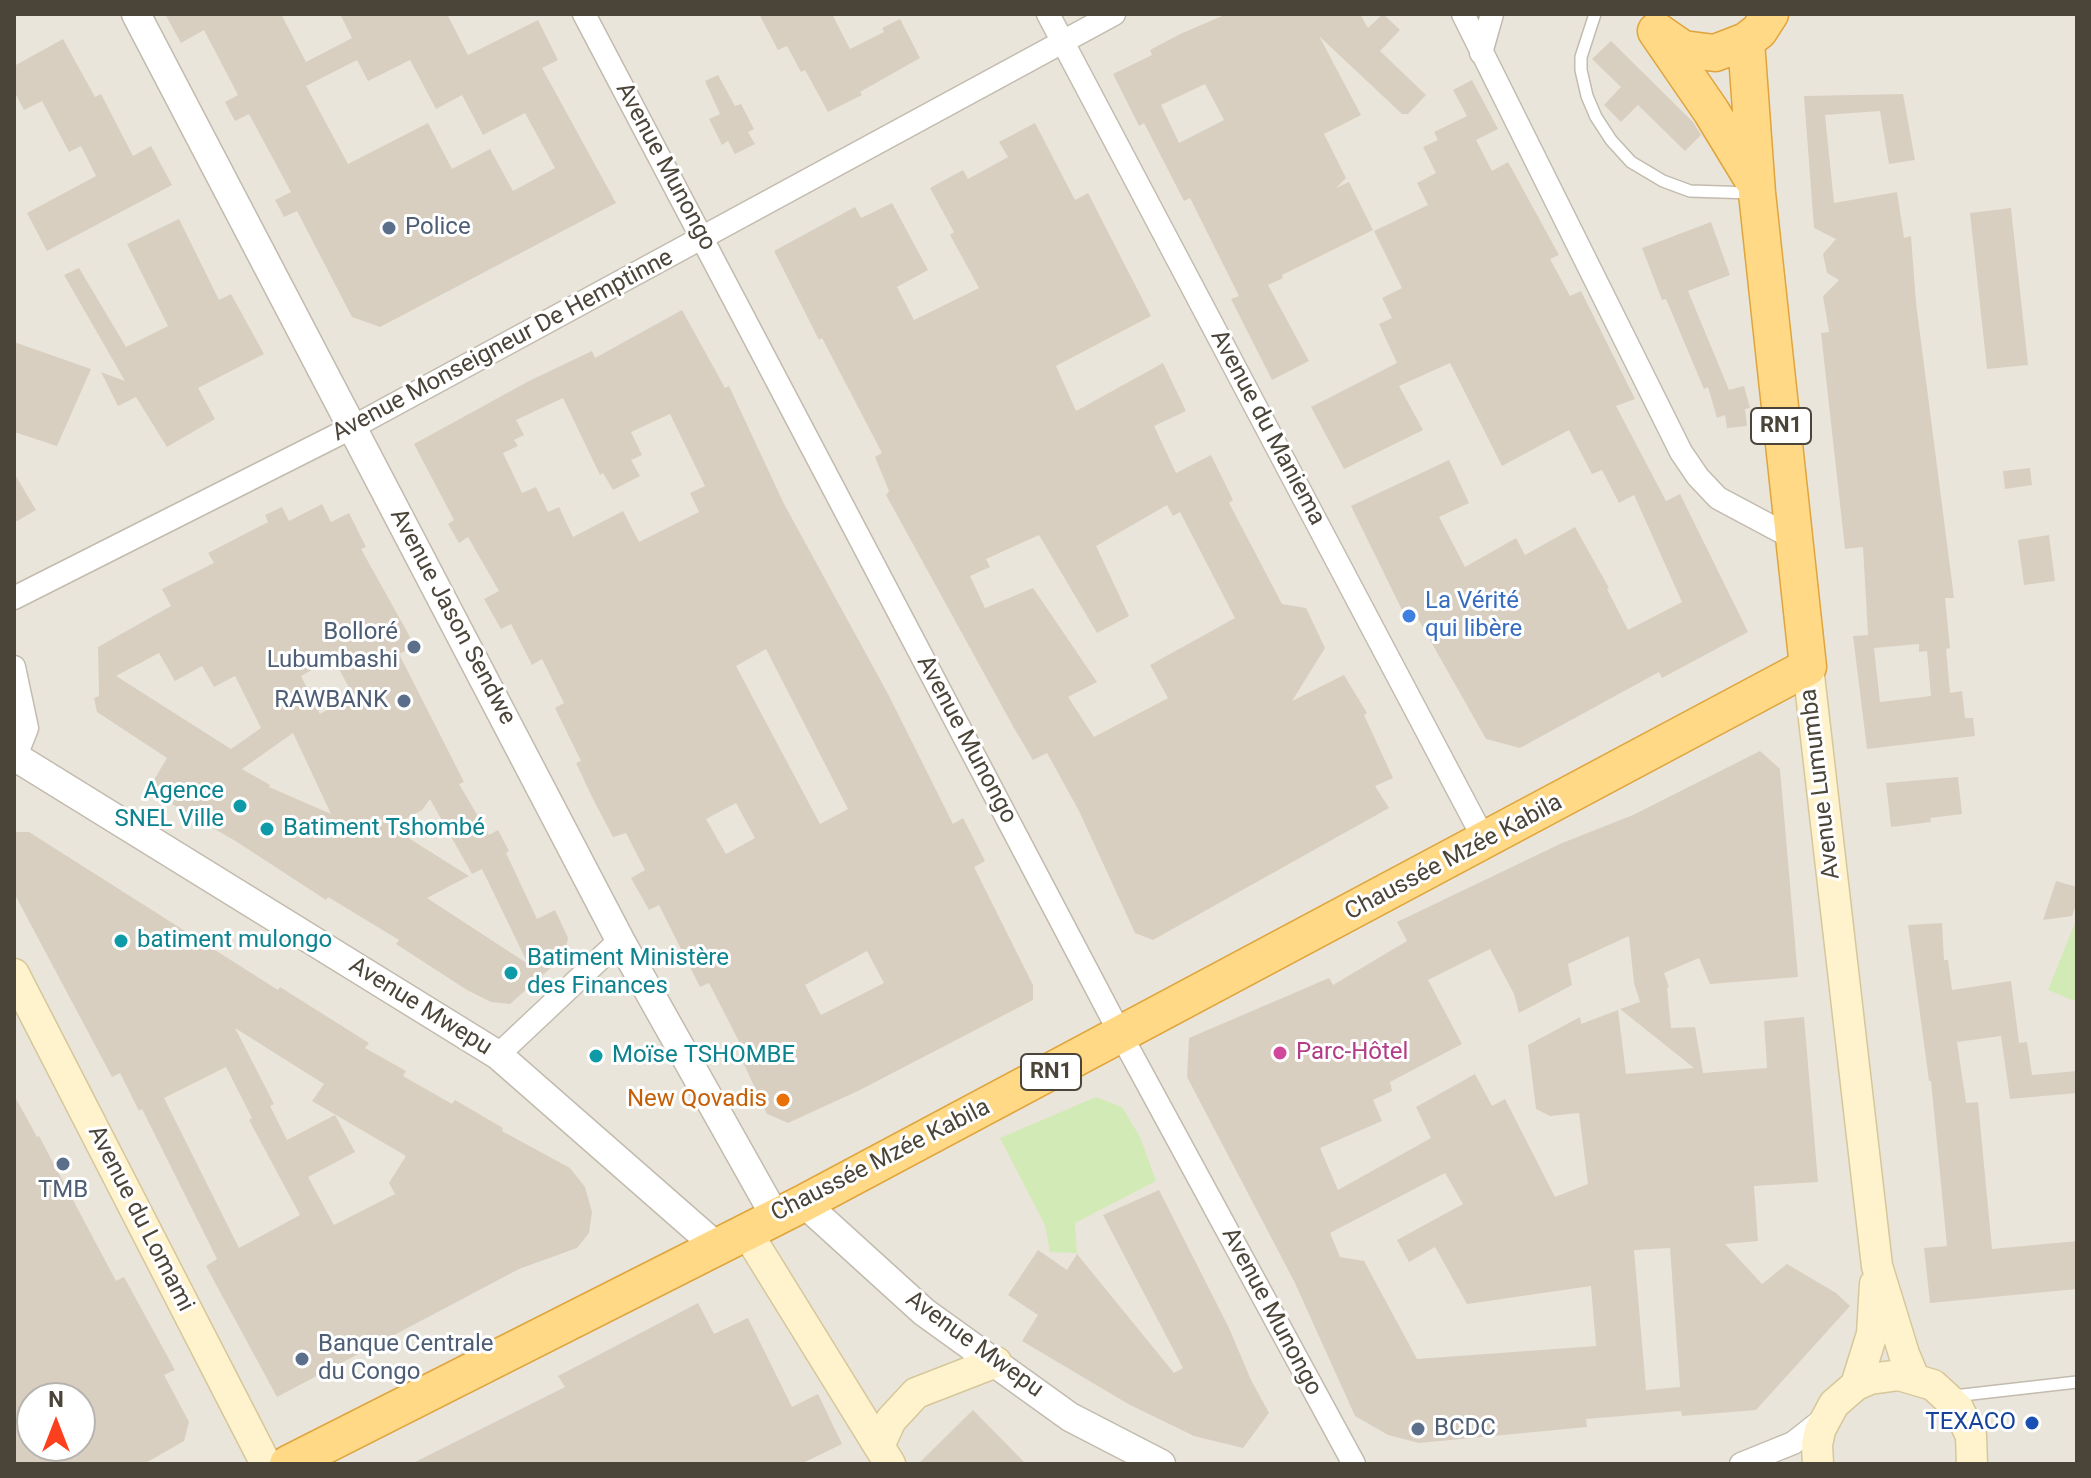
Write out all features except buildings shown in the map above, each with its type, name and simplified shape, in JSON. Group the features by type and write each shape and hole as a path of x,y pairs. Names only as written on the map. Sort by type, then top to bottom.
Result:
{"highway":[{"name":"Avenue Lumumba","path":"1647,19 1711,111 1756,189"},
{"name":"Avenue Lumumba","path":"1647,19 1676,45 1699,53 1715,53 1768,22"},
{"name":"Avenue Lumumba","path":"1768,22 1756,189 1808,667"},
{"name":"Chaussée Mzée Kabila","path":"288,1464 760,1224 1121,1035 1808,667"}],"main road":[{"name":"Avenue Lumumba","path":"1808,667 1877,1266 1914,1378"},
{"name":"Avenue du Lomami","path":"14,974 266,1464"},
{"name":"Avenue Jason Sendwe","path":"760,1224 885,1454"},
{"path":"1856,1385 1872,1334 1877,1266"},
{"path":"885,1454 891,1420 916,1393 996,1362"},
{"path":"1818,1464 1817,1445 1826,1417 1834,1404 1856,1385 1884,1376 1914,1378 1933,1385 1949,1397 1966,1421 1971,1436 1972,1464"}],"street":[{"name":"Avenue Jason Sendwe","path":"136,14 620,940 760,1224"},
{"name":"Avenue Munongo","path":"584,14 1121,1035 1354,1464"},
{"name":"Avenue du Maniema","path":"1048,14 1485,841"},
{"name":"Avenue Monseigneur De Hemptinne","path":"14,598 353,427 1114,14"},
{"path":"1463,14 1681,452 1698,477 1718,498 1793,538"},
{"path":"1481,53 1492,14"},
{"path":"14,667 27,728 15,758"},
{"name":"Avenue Mwepu","path":"15,758 498,1055 760,1224 924,1312 1070,1417 1161,1464"},
{"path":"498,1055 620,940"},
{"path":"1741,1464 1793,1443 1826,1417"}],"lane":[{"path":"1595,14 1581,57 1587,96 1611,140 1631,162 1663,181 1690,191 1756,189"},
{"path":"1949,1397 2077,1382"}],"shaded area":[{"path":"14,14 2077,14 2077,1464 14,1464"}],"green space":[{"path":"2077,918 2077,1002 2048,990"},
{"path":"1096,1097 1122,1107 1140,1137 1156,1181 1075,1223 1077,1253 1050,1252 1045,1225 1000,1138"}],"place":[{"name":"Police","path":"389,228"},
{"name":"La Vérité qui libère","path":"1409,616"},
{"name":"Bolloré Lubumbashi","path":"414,647"},
{"name":"RAWBANK","path":"404,701"},
{"name":"Agence SNEL Ville","path":"240,806"},
{"name":"Batiment Tshombé","path":"267,829"},
{"name":"batiment mulongo","path":"121,941"},
{"name":"Batiment Ministère des Finances","path":"511,973"},
{"name":"Parc-Hôtel","path":"1280,1053"},
{"name":"Moïse TSHOMBE","path":"596,1056"},
{"name":"New Qovadis","path":"783,1100"},
{"name":"TMB","path":"63,1164"},
{"name":"Banque Centrale du Congo","path":"302,1359"},
{"name":"TEXACO","path":"2032,1423"},
{"name":"BCDC","path":"1418,1429"}]}
